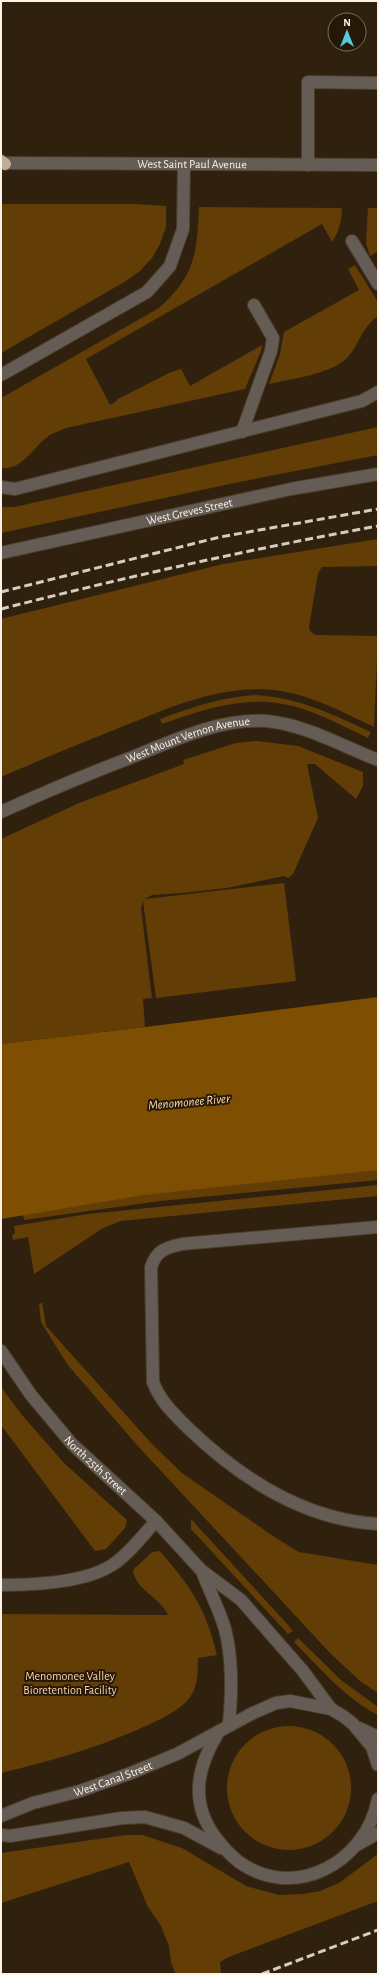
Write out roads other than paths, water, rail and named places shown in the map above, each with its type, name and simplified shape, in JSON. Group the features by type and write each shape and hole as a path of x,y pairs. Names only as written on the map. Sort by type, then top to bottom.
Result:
{"street":[{"path":"308,165 308,82 378,83"},
{"name":"West Saint Paul Avenue","path":"2,163 378,165"},
{"path":"1,375 147,292 170,266 183,229 184,165"},
{"path":"352,241 378,284"},
{"path":"242,432 271,351 273,338 254,305"},
{"path":"1,487 15,489 242,432 362,401 378,392"},
{"name":"West Greves Street","path":"1,552 261,495 378,474"},
{"name":"West Mount Vernon Avenue","path":"1,812 58,786 188,735 245,720 289,724 378,760"},
{"path":"378,1227 182,1244 166,1248 155,1256 151,1267 153,1382 157,1394 171,1410 204,1443 234,1468 264,1488 295,1503 335,1518 378,1524"},
{"name":"North 25th Street","path":"1,1351 31,1395 72,1444 156,1522 201,1570 241,1600 303,1671 331,1708"},
{"path":"1,1585 23,1585 76,1578 104,1570 116,1563 156,1522"},
{"name":"North 25th Street","path":"201,1570 225,1629 230,1658 232,1696 225,1727"},
{"name":"West Canal Street","path":"1,1816 33,1803 80,1790 131,1773 178,1754 225,1727 276,1703 290,1701 331,1708"},
{"path":"331,1708 353,1724 378,1737"},
{"path":"353,1724 372,1747 378,1765"},
{"path":"225,1727 210,1746 204,1761 199,1777 199,1794 202,1811 209,1827 227,1852"},
{"path":"356,1846 370,1824 378,1799"},
{"path":"1,1835 10,1836 122,1818 145,1817 164,1821 192,1831 252,1869 268,1875 285,1878 301,1877 319,1872 334,1865 356,1846 378,1833"}],"water":[{"name":"Menomonee River","path":"378,997 378,1170 144,1195 1,1219 1,1044"}],"railway":[{"path":"1,592 220,537 378,509"},
{"path":"1,609 189,564 378,526"},
{"path":"262,1974 378,1930"}],"park label":[{"name":"Menomonee Valley Bioretention Facility","path":"70,1683"}]}
